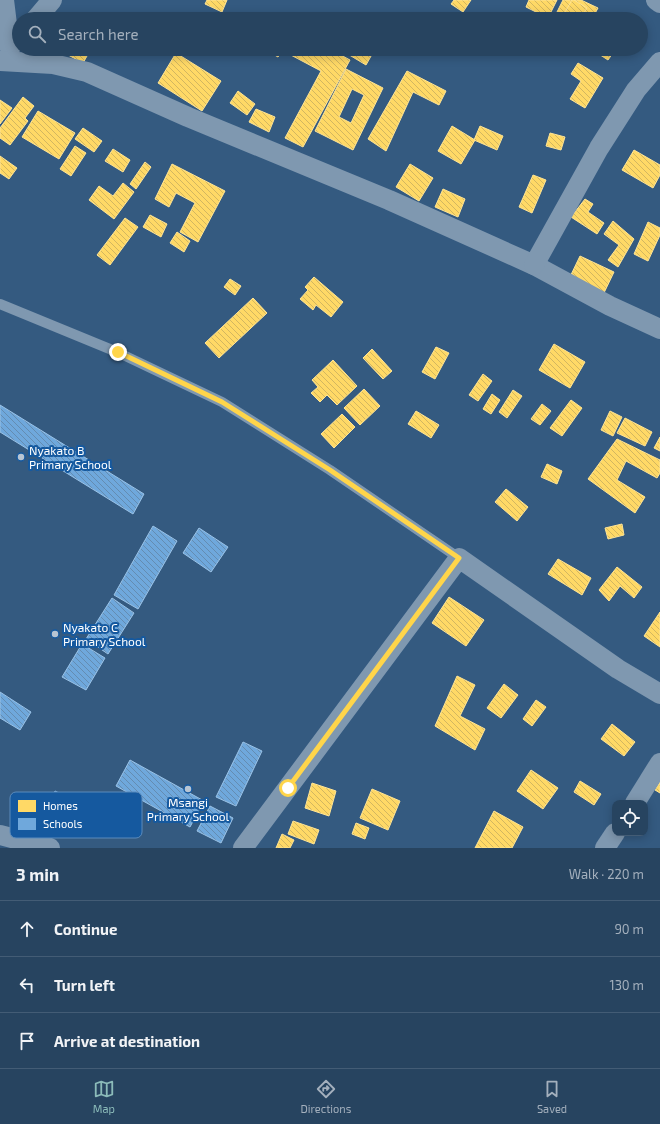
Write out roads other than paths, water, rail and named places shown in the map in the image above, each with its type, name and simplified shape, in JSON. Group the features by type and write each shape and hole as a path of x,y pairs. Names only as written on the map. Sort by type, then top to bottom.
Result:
{"street":[{"path":"4,0 7,52"},
{"path":"42,12 52,0"},
{"path":"656,0 660,3"},
{"path":"22,56 87,72 188,117 389,200 534,265 610,306 660,329"},
{"path":"534,265 599,148 636,90 660,62"},
{"path":"243,848 459,558 618,669 660,694"},
{"path":"638,800 660,763"},
{"path":"0,835 10,838"},
{"path":"605,848 613,836"},
{"path":"12,838 50,848"}],"lane":[{"path":"0,304 118,352 222,402 330,470 459,558"}],"place":[{"name":"Nyakato B Primary School","path":"21,457"},
{"name":"Nyakato C Primary School","path":"55,634"},
{"name":"Msangi Primary School","path":"188,789"}]}
